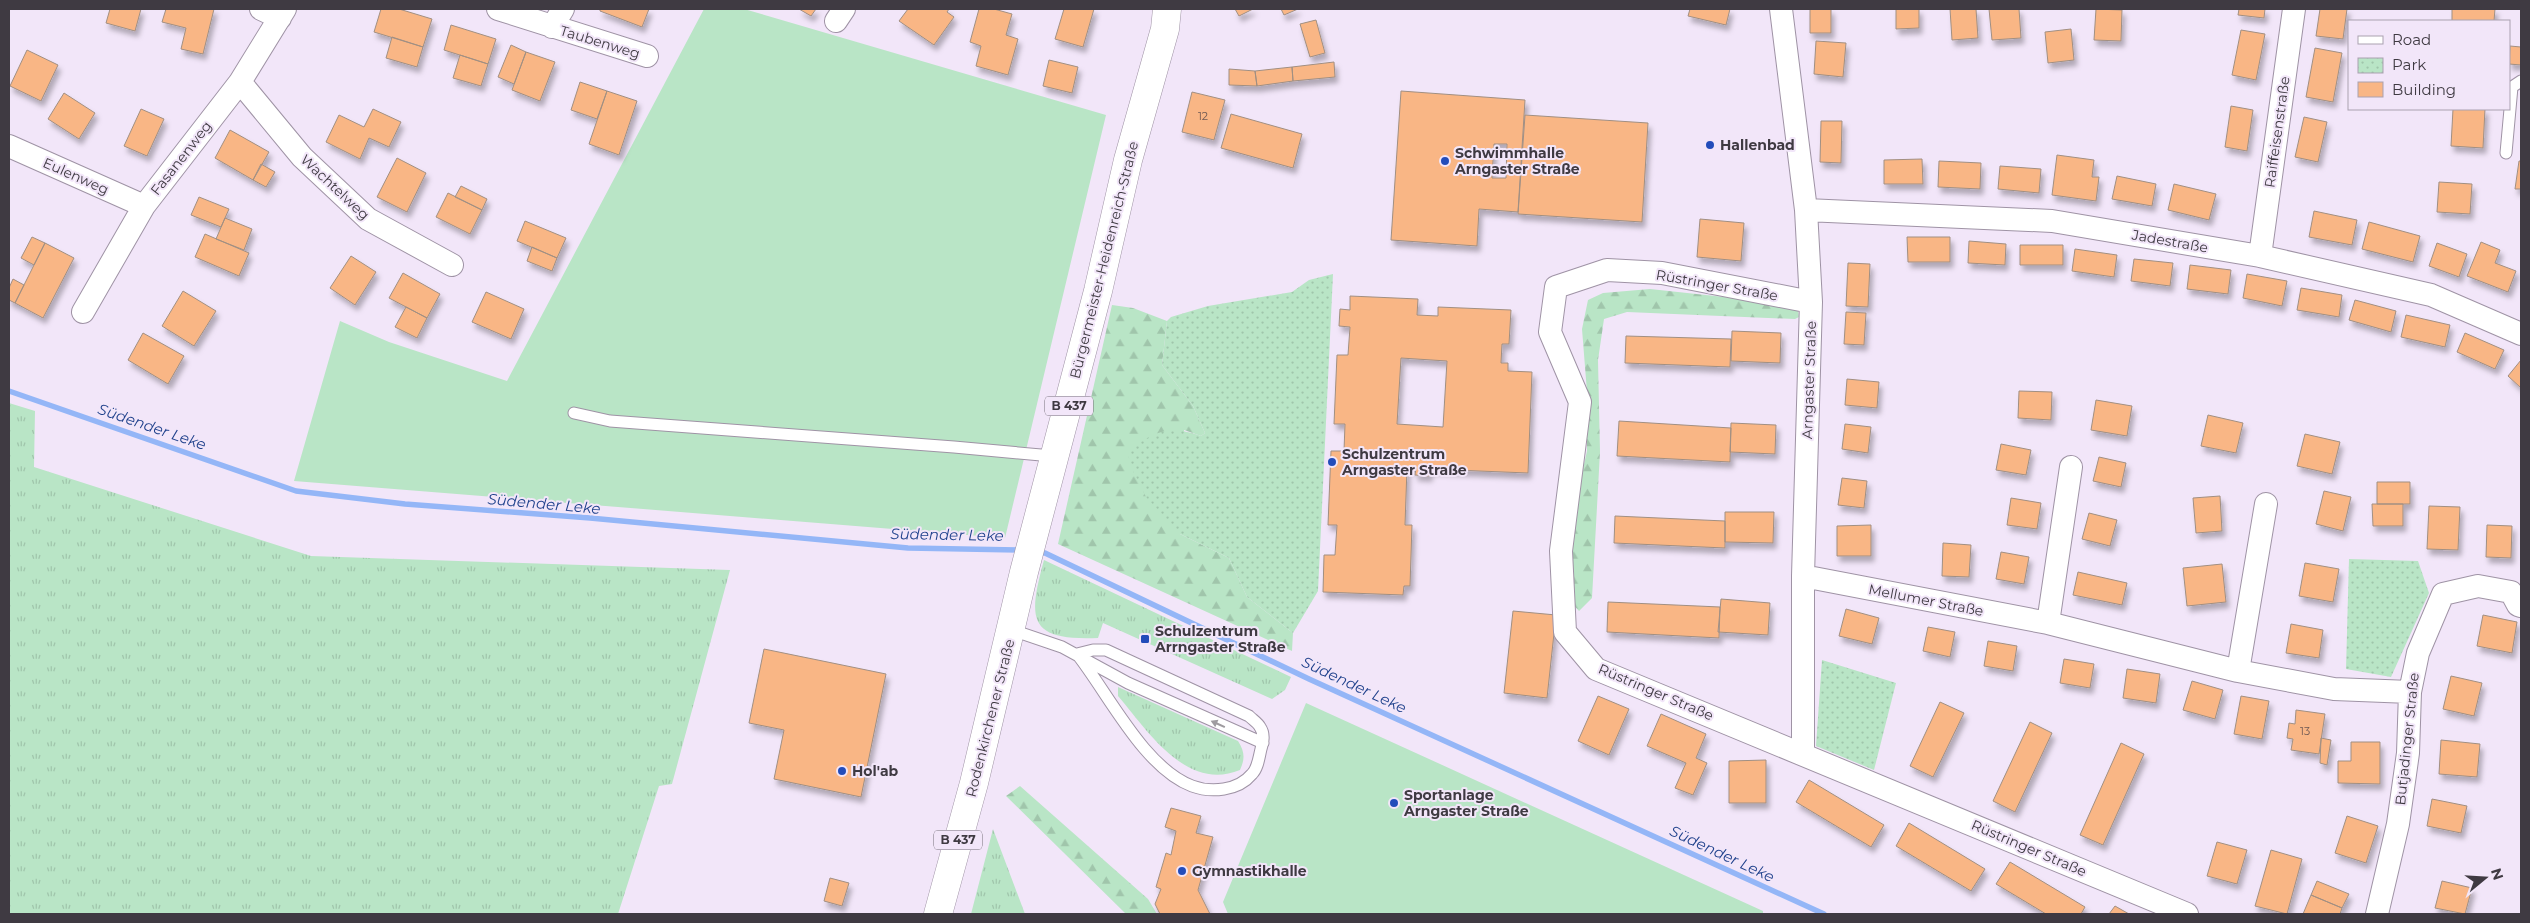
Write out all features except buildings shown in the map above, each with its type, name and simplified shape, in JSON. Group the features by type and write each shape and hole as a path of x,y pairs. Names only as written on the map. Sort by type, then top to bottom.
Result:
{"main road":[{"name":"Bürgermeister-Heidenreich-Straße","path":"1038,520 1098,292 1128,160 1169,15"},
{"name":"Rodenkirchener Straße","path":"938,914 1012,630 1024,572 1038,520"}],"street":[{"name":"Taubenweg","path":"498,9 558,18 647,56"},
{"name":"Arngaster Straße","path":"1781,9 1806,210 1812,302 1803,576 1803,753"},
{"name":"Raiffeisenstraße","path":"2260,256 2294,9"},
{"name":"Fasanenweg","path":"83,312 144,206 240,82 275,12"},
{"name":"Wachtelweg","path":"240,82 302,158 368,219 452,265"},
{"name":"Eulenweg","path":"9,146 144,206"},
{"name":"Jadestraße","path":"1806,210 2052,221 2260,256 2431,295 2521,334"},
{"name":"Rüstringer Straße","path":"1812,302 1662,273 1607,270 1556,287 1550,332 1580,402 1561,551 1565,632 1596,669 1803,753 2187,914"},
{"path":"2048,623 2072,467"},
{"path":"2238,671 2266,504"},
{"name":"Mellumer Straße","path":"1803,576 2048,623 2238,671 2334,690 2410,692"},
{"name":"Butjadinger Straße","path":"2377,914 2398,824 2408,753 2410,692 2418,653 2443,594 2478,586 2511,592 2518,605 2521,606"}],"lane":[{"path":"2510,109 2512,87 2521,81"},
{"path":"2506,152 2510,110"},
{"path":"574,414 610,421 954,447 1055,458"},
{"path":"1012,630 1077,654 1128,683 1263,743"},
{"path":"1106,650 1249,716 1260,727 1263,735 1263,743 1252,775 1234,786 1214,791 1191,786 1172,774 1156,760 1119,716 1096,677 1077,654 1106,650"}],"green space":[{"path":"704,9 744,9 1106,115 1005,538 294,481 340,321 389,342 507,381"},
{"path":"1333,274 1318,591 1293,633 1247,597 1229,558 1180,534 1146,497 1132,469 1127,451 1154,435 1170,430 1189,432 1201,436 1205,433 1193,406 1162,365 1167,321 1171,317 1208,306 1292,292 1309,280"},
{"path":"1650,289 1789,304 1798,310 1799,317 1795,319 1627,312 1604,319 1598,360 1600,452 1592,598 1579,611 1569,600 1574,508 1587,451 1587,392 1582,329 1588,300 1603,293"},
{"path":"1112,305 1133,308 1167,321 1162,365 1193,406 1205,433 1201,436 1184,430 1180,534 1229,558 1247,597 1293,633 1292,651 1058,544"},
{"path":"9,403 35,411 34,467 311,556 730,570 672,784 659,786 618,914 9,914"},
{"path":"2349,559 2418,561 2429,593 2391,677 2346,669"},
{"path":"1044,560 1291,677 1285,690 1272,699 1103,623 1098,638 1075,638 1057,635 1045,630 1038,622 1035,611"},
{"path":"1822,660 1896,683 1874,770 1816,746"},
{"path":"1118,687 1238,741 1244,756 1240,770 1220,775 1202,773 1186,765 1170,754 1142,725 1118,696"},
{"name":"Sportanlage Arngaster Straße","path":"1306,703 1763,911 1763,914 1228,914 1223,902"},
{"path":"1020,786 1148,899 1157,914 1126,914 1006,796"},
{"path":"993,829 1025,914 971,914"}],"waterway":[{"name":"Südender Leke","path":"9,391 296,491 405,504 590,518 908,548 1022,550"},
{"name":"Südender Leke","path":"1036,552 1045,553 1309,679 1824,914"}],"place":[{"name":"Hallenbad","path":"1710,145"},
{"name":"Schwimmhalle Arngaster Straße","path":"1445,161"},
{"name":"Schulzentrum Arngaster Straße","path":"1332,462"},
{"name":"Schulzentrum Arrngaster Straße","path":"1145,639"},
{"name":"Hol'ab","path":"842,771"},
{"name":"Sportanlage Arngaster Straße","path":"1394,803"},
{"name":"Gymnastikhalle","path":"1182,871"}]}
